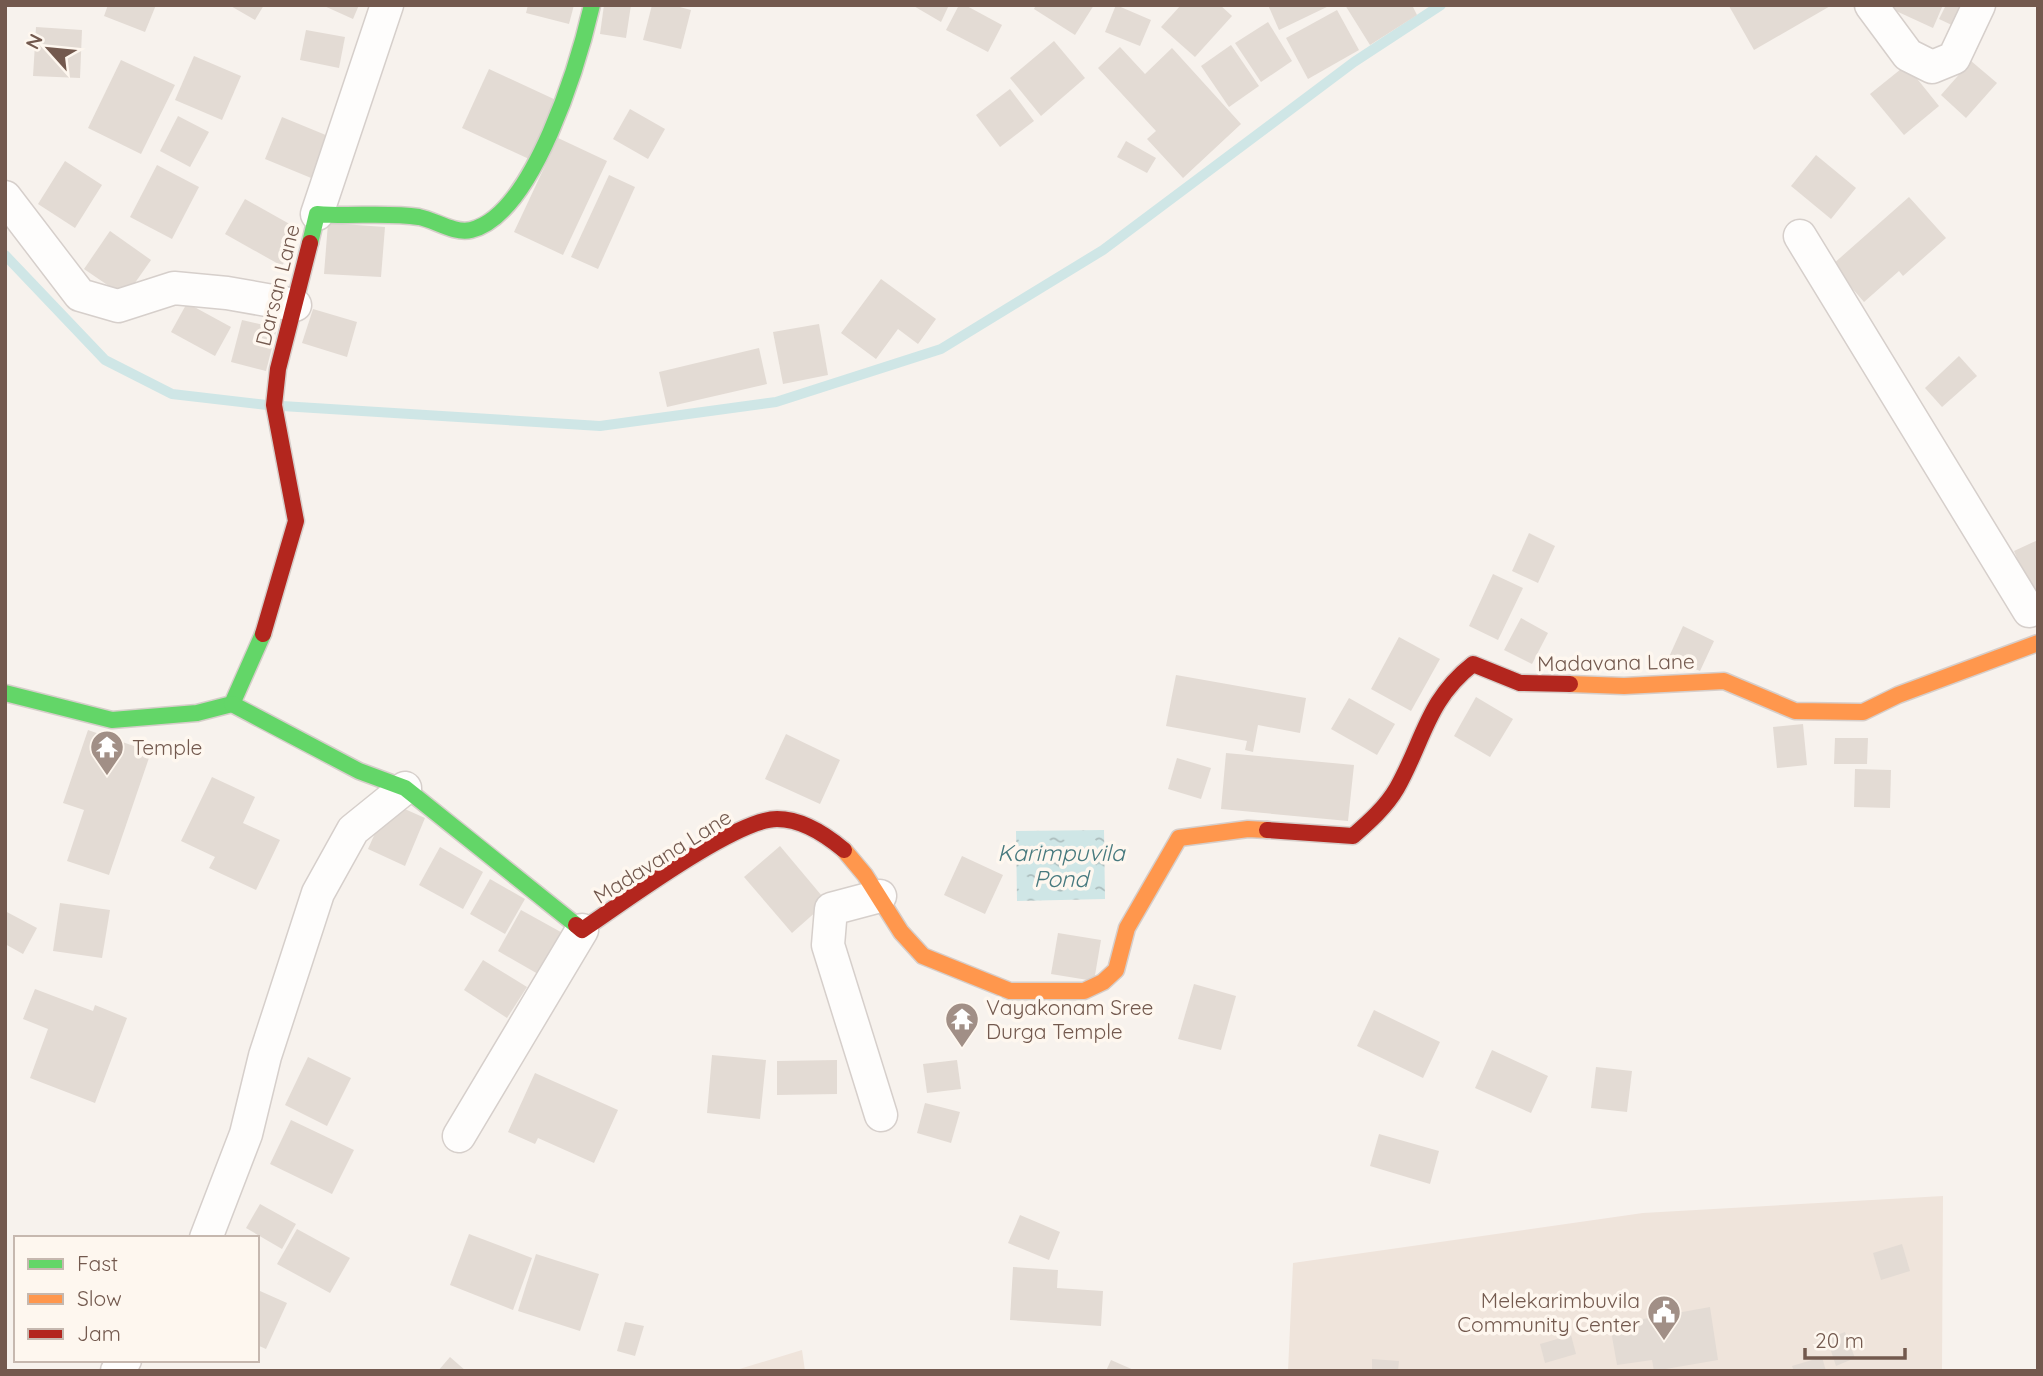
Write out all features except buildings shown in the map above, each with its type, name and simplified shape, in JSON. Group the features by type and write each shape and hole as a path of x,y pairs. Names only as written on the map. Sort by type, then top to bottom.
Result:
{"street":[{"path":"317,214 387,5"},
{"name":"Darsan Lane","path":"232,704 264,632 296,521 274,410 278,369 317,214 430,219 460,231 473,230 493,220 517,193 559,115 586,37 592,5"},
{"path":"1871,5 1908,55 1932,68 1954,58 1979,5"},
{"path":"5,197 80,295 118,306 174,288 295,305"},
{"path":"1800,236 2033,610 2038,642"},
{"name":"Madavana Lane","path":"232,704 359,771 405,788 582,930 715,844 766,819 786,819 805,825 843,849 880,896 912,947 935,963 1010,991 1084,991 1103,982 1116,970 1127,928 1179,838 1248,830 1353,836 1396,789 1435,700 1451,678 1473,664 1520,683 1624,686 1724,681 1795,711 1863,712 2038,642"},
{"path":"5,693 112,720 197,713 232,704"},
{"path":"207,1236 246,1134 265,1056 318,893 353,830 405,788"},
{"path":"880,896 831,909 828,945 881,1115"},
{"path":"459,1136 582,930"}],"shaded area":[{"path":"1943,1196 1942,1371 1288,1371 1293,1263 1643,1213"},
{"path":"802,1350 805,1371 733,1371"}],"water":[{"name":"Karimpuvila Pond","path":"1104,830 1105,899 1017,901 1016,831"}],"waterway":[{"path":"282,406 600,426 776,402 941,349 1103,250 1354,62 1441,5"},
{"path":"5,255 105,360 172,394 267,405"}],"traffic: fast":[{"path":"310,243 317,214 419,217 465,231 494,218 515,196 534,167 550,133 565,97 592,5"},
{"path":"5,693 112,720 197,713 232,704 263,634"},
{"path":"232,704 359,771 405,788 576,925"}],"traffic: slow":[{"path":"1570,684 1624,686 1724,681 1795,711 1863,712 1898,695 2038,643"},
{"path":"844,850 865,875 901,932 923,956 1010,991 1084,991 1103,982 1116,970 1127,928 1179,838 1248,829 1267,830"}],"traffic: jam":[{"path":"263,634 296,521 274,405 278,369 310,243"},
{"path":"1267,830 1353,836 1393,795 1436,706 1473,664 1520,683 1570,684"},
{"path":"576,925 582,930 707,847 758,823 777,819 795,822 821,833 844,850"}],"place":[{"name":"Temple","path":"107,777"},
{"name":"Vayakonam Sree Durga Temple","path":"962,1049"},
{"name":"Melekarimbuvila Community Center","path":"1664,1342"}]}
